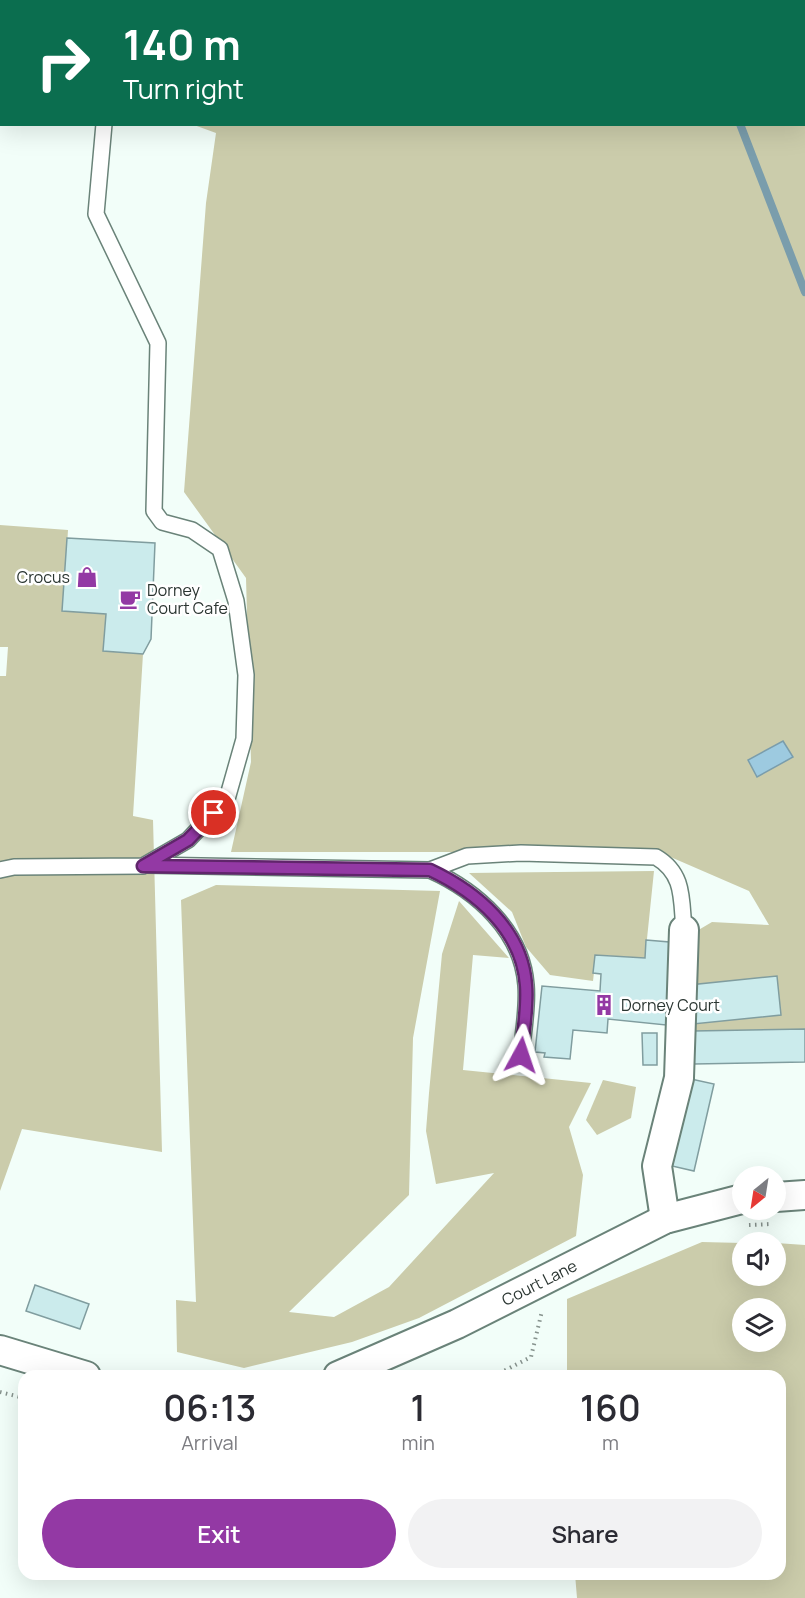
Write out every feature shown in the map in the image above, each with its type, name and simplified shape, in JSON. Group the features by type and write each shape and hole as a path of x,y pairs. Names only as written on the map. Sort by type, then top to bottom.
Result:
{"street":[{"path":"665,1219 657,1166 679,1078 684,930"},
{"path":"786,1196 805,1195"},
{"name":"Court Lane","path":"352,1370 457,1324 665,1219 732,1213"},
{"path":"0,1350 66,1370"}],"lane":[{"path":"104,126 96,214 158,343 153,512 162,522 192,530 220,549 236,601 246,675 244,739 227,799 188,840 143,866"},
{"path":"0,870 14,867 143,866 430,870 467,856 521,853 656,857 669,865 678,879 684,930"},
{"path":"430,870 455,881 483,902 507,932 520,957 526,986 521,1055"}],"path":[{"path":"769,1220 783,1224"},
{"path":"506,1370 531,1358 544,1302"},
{"path":"0,1392 18,1396"}],"green space":[{"path":"197,126 805,126 805,1029 693,1031 690,935 712,922 769,925 749,891 659,852 231,852 251,762 246,578 184,492 206,203 216,133"},
{"path":"0,525 68,530 63,611 106,614 103,651 143,654 133,816 153,820 162,1152 22,1129 0,1191 0,676 6,676 8,647 0,647"},
{"path":"654,871 645,958 596,955 593,981 550,975 526,947 512,912 469,873"},
{"path":"216,885 440,891 413,1038 409,1195 289,1312 334,1317 389,1287 494,1173 436,1184 426,1131 442,954 459,901 509,958 473,955 463,1070 591,1083 569,1127 583,1175 576,1236 419,1318 352,1342 244,1368 177,1352 176,1300 196,1302 181,900"},
{"path":"603,1080 636,1087 631,1118 597,1135 586,1120"},
{"path":"702,1242 732,1243 732,1286 786,1286 786,1244 805,1245 805,1598 577,1598 576,1580 786,1580 786,1370 567,1370 567,1299"}],"water":[{"path":"783,741 793,757 757,777 748,760"}],"building":[{"path":"67,538 155,543 151,639 143,654 103,651 106,614 62,611"},
{"name":"Dorney Court","path":"646,940 681,943 671,967 666,1025 608,1019 607,1033 573,1030 570,1059 544,1057 545,1053 535,1052 542,986 600,991 601,974 593,973 595,955 645,958"},
{"path":"777,976 781,1015 693,1024 689,985"},
{"path":"805,1029 805,1062 694,1064 693,1031"},
{"path":"642,1033 657,1033 657,1065 643,1065"},
{"path":"691,1079 714,1084 694,1171 672,1166"},
{"path":"35,1285 89,1304 80,1329 26,1311"}],"waterway":[{"path":"741,126 805,292"}],"place":[{"name":"Crocus","path":"87,577"},
{"name":"Dorney Court Cafe","path":"130,599"},
{"name":"Dorney Court","path":"604,1005"}],"route":[{"path":"214,813 188,840 143,866 213,864 430,870 455,881 483,902 507,932 520,957 526,986 521,1055"}]}
